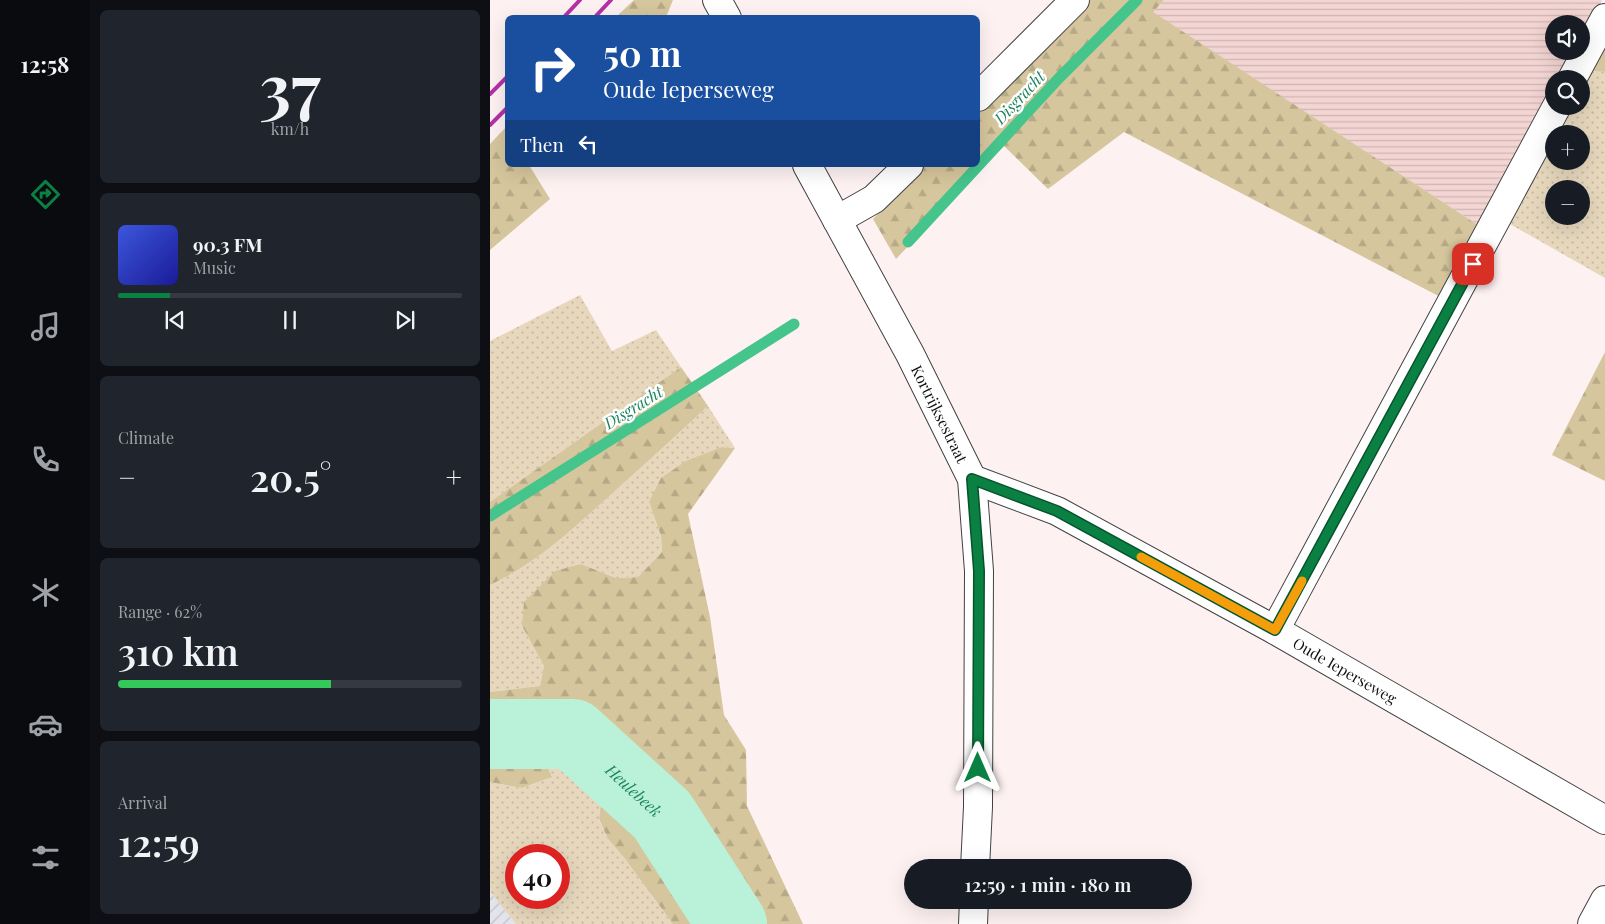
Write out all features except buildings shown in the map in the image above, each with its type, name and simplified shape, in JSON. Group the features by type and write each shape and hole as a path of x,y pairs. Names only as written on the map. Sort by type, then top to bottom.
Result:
{"street":[{"path":"717,0 724,15"},
{"path":"980,95 1075,0"},
{"path":"1577,70 1605,18"},
{"path":"1275,630 1552,115"},
{"name":"Kortrijksestraat","path":"808,167 910,354 972,479 979,571 978,808 975,859"},
{"path":"837,220 874,199 907,167"},
{"name":"Oude Ieperseweg","path":"972,479 1057,511 1275,630 1605,820"},
{"path":"1592,924 1605,900"},
{"path":"973,924 974,909"}],"shaded area":[{"path":"1164,0 1602,0 1590,24 1590,15 1545,15 1545,60 1572,60 1568,70 1545,70 1545,115 1487,231 1152,12"},
{"path":"1590,71 1605,72 1605,278 1508,223 1545,155 1545,170 1590,170 1590,125 1561,125 1566,115 1590,115"},
{"path":"580,295 612,351 656,330 681,367 490,502 490,341"},
{"path":"708,406 735,448 722,447 649,502 661,536 662,552 638,577 616,578 581,564 522,626 544,666 540,686 490,692 490,585 524,566 556,543"},
{"path":"538,745 573,757 624,790 610,792 601,802 599,820 608,839 673,924 516,924 490,892 490,782 522,788 552,777"},
{"path":"490,892 516,924 490,924"}],"green space":[{"path":"634,0 673,0 667,15 618,15"},
{"path":"1085,0 1164,0 1153,12 1487,231 1448,301 1124,132 1048,189 1004,146 896,259 873,219 923,167 980,167 980,109"},
{"path":"1605,40 1605,72 1590,71"},
{"path":"505,128 505,167 530,167 550,199 490,250 490,144"},
{"path":"1605,352 1605,481 1552,455"},
{"path":"681,367 708,406 556,543 524,566 490,585 490,502"},
{"path":"722,447 735,448 688,514 710,617 724,715 746,750 747,806 803,924 751,924 722,873 680,818 624,763 569,718 544,715 490,716 490,692 540,686 544,666 522,626 524,602 555,571 581,564 616,578 638,577 662,552 661,536 649,502 661,478 686,461"},
{"path":"538,745 552,777 522,788 490,782 490,748"},
{"path":"624,790 682,856 723,924 673,924 608,839 599,819 601,802 610,792"}],"waterway":[{"name":"Disgracht","path":"980,164 1059,78 1137,0"},
{"name":"Disgracht","path":"908,242 977,167"},
{"name":"Disgracht","path":"490,516 794,324"},
{"name":"Heulebeek","path":"490,734 573,734 662,815 732,924"}],"railway":[{"path":"566,15 580,0"},
{"path":"597,15 611,0"},
{"path":"490,94 505,79"},
{"path":"490,125 505,110"}],"slow traffic":[{"path":"1141,557 1275,630 1302,581"}],"route":[{"path":"978,768 979,571 972,479 1057,511 1275,630 1473,264"}]}
